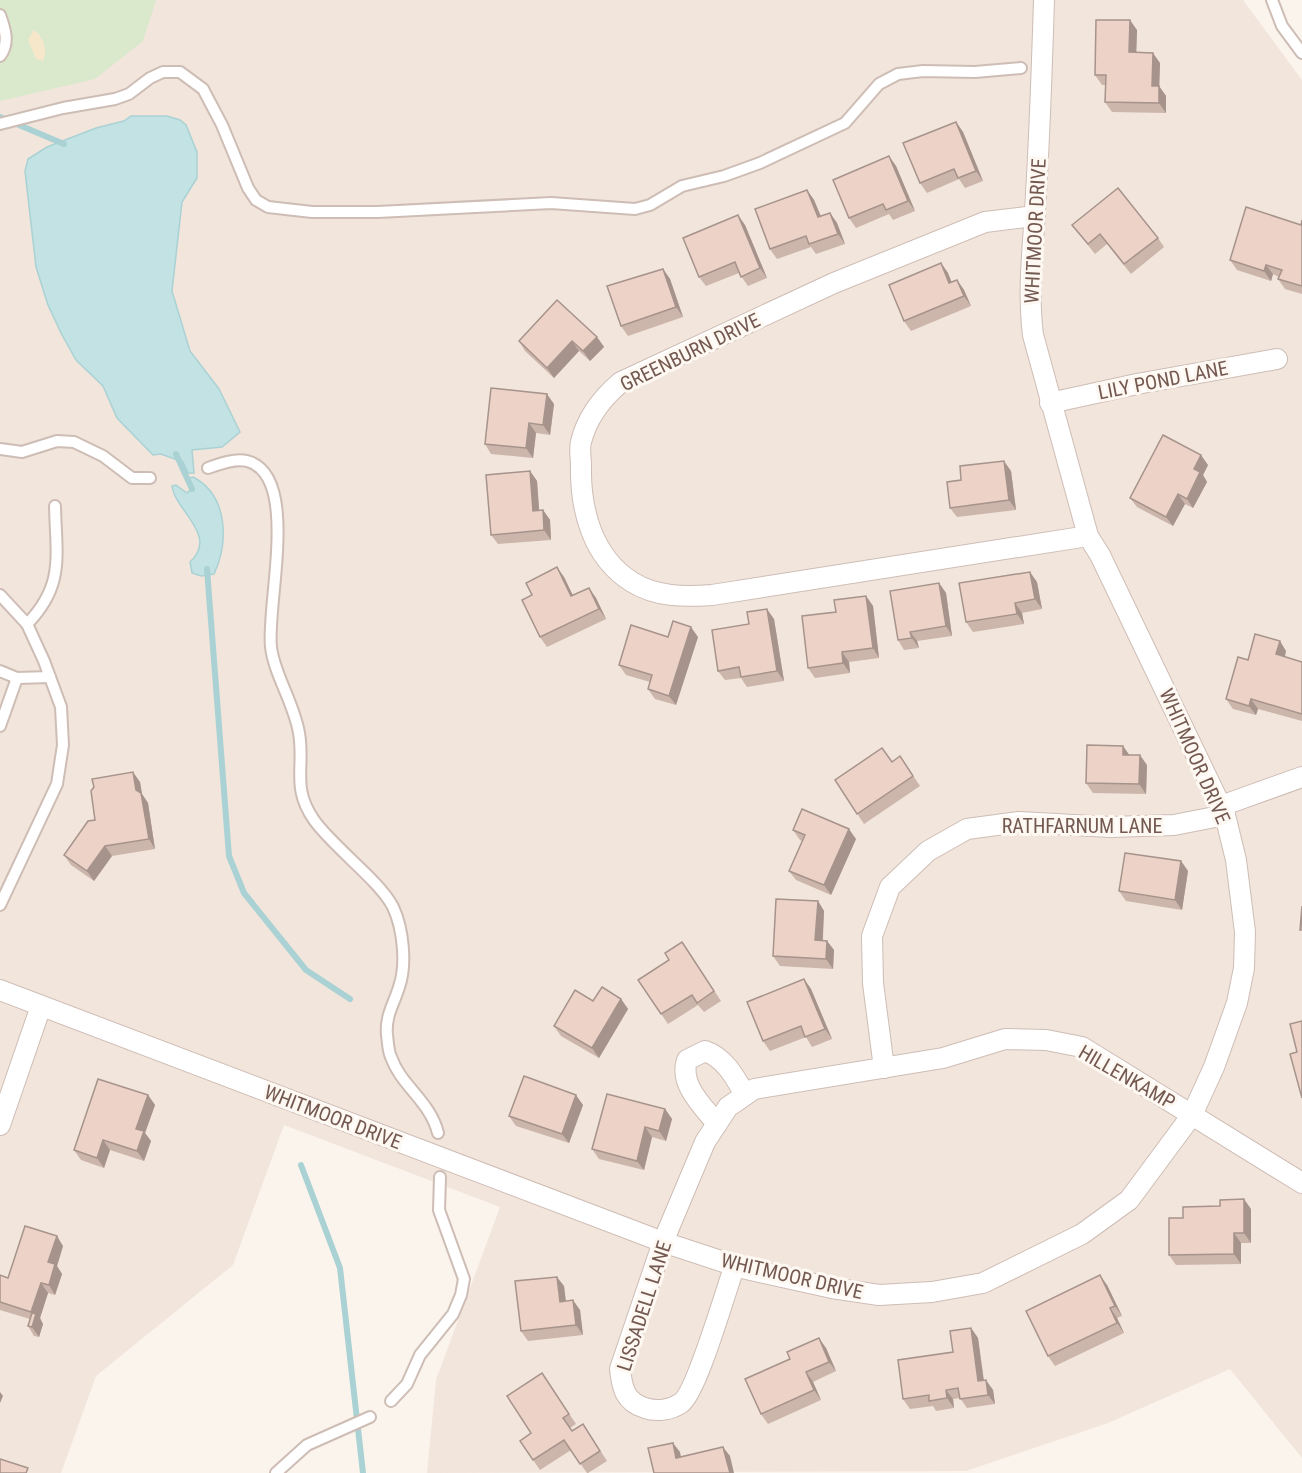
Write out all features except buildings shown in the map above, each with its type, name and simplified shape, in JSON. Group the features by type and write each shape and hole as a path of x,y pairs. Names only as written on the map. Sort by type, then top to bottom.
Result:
{"street":[{"name":"WHITMOOR DRIVE","path":"0,990 663,1242 735,1265 832,1288 879,1295 932,1292 983,1283 1082,1234 1129,1200 1192,1115 1214,1067 1237,1003 1244,968 1245,932 1236,860 1223,811 1100,555 1088,536 1033,335 1029,305 1044,0"},
{"name":"GREENBURN DRIVE","path":"1035,216 985,222 834,283 621,382 607,394 594,411 581,443 580,494 597,546 613,567 633,582 657,593 684,597 712,595 1088,536"},
{"name":"LILY POND LANE","path":"1050,403 1277,358"},
{"name":"RATHFARNUM LANE","path":"884,1068 873,983 872,936 890,887 928,851 968,829 1009,824 1110,827 1174,825 1223,811 1302,777"},
{"path":"0,1125 40,1006"},
{"name":"HILLENKAMP","path":"884,1068 943,1058 1005,1039 1046,1040 1082,1047 1302,1183"},
{"path":"717,1124 686,1083 687,1060 705,1051 717,1055 736,1079 745,1095"},
{"name":"LISSADELL LANE","path":"735,1265 694,1381 683,1402 667,1410 647,1409 631,1402 622,1389 620,1369 663,1242 705,1142 728,1107 754,1089 884,1068"}],"lane":[{"path":"1272,0 1282,26 1302,53"},
{"path":"0,15 6,34 4,50 0,56"},
{"path":"0,124 63,108 115,99 129,94 150,78 163,72 180,72 203,89 222,125 248,188 256,200 268,207 312,212 378,212 551,203 634,209 650,205 682,186 724,176 760,163 845,123 879,84 898,74 1021,68"},
{"path":"0,449 22,452 57,441 74,442 103,456 132,478 150,478"},
{"path":"208,468 245,460 258,465 269,477 277,495 279,518 270,646 294,710 300,735 298,769 302,799 314,821 392,906 399,926 403,959 400,986 389,1008 387,1031 391,1058 434,1117 438,1133"},
{"path":"27,624 44,606 57,574 55,506"},
{"path":"0,595 27,624 50,677 61,707 63,745 57,784 0,905"},
{"path":"0,672 17,678 50,677"},
{"path":"0,726 17,678"},
{"path":"391,1401 407,1384 420,1355 453,1314 461,1294 464,1279 439,1209 440,1177"},
{"path":"276,1473 307,1445 370,1416"}],"shaded area":[{"path":"0,0 1243,0 1302,80 1302,1458 1230,1369 1108,1423 966,1471 427,1473 436,1380 500,1207 284,1125 233,1265 96,1376 61,1473 0,1473"}],"green space":[{"path":"0,0 156,0 143,41 95,79 0,101"}],"sand":[{"path":"34,30 44,44 43,61 36,59 28,40"}],"water":[{"path":"131,116 167,116 180,120 186,125 197,152 197,178 182,202 172,291 190,351 219,389 240,432 222,447 192,450 194,473 188,473 183,462 161,454 153,455 117,418 103,386 76,360 61,333 48,305 36,267 25,171 28,159 47,147 96,128 124,121"},
{"path":"193,477 205,485 213,495 222,520 222,548 219,561 214,574 201,576 192,573 190,562 198,552 200,542 198,533 180,505 172,486 176,485 187,493 190,490 189,478"}],"waterway":[{"path":"0,117 64,144"},
{"path":"176,454 192,489"},
{"path":"207,569 229,856 244,893 306,970 350,999"},
{"path":"301,1165 340,1268 363,1473"}]}
